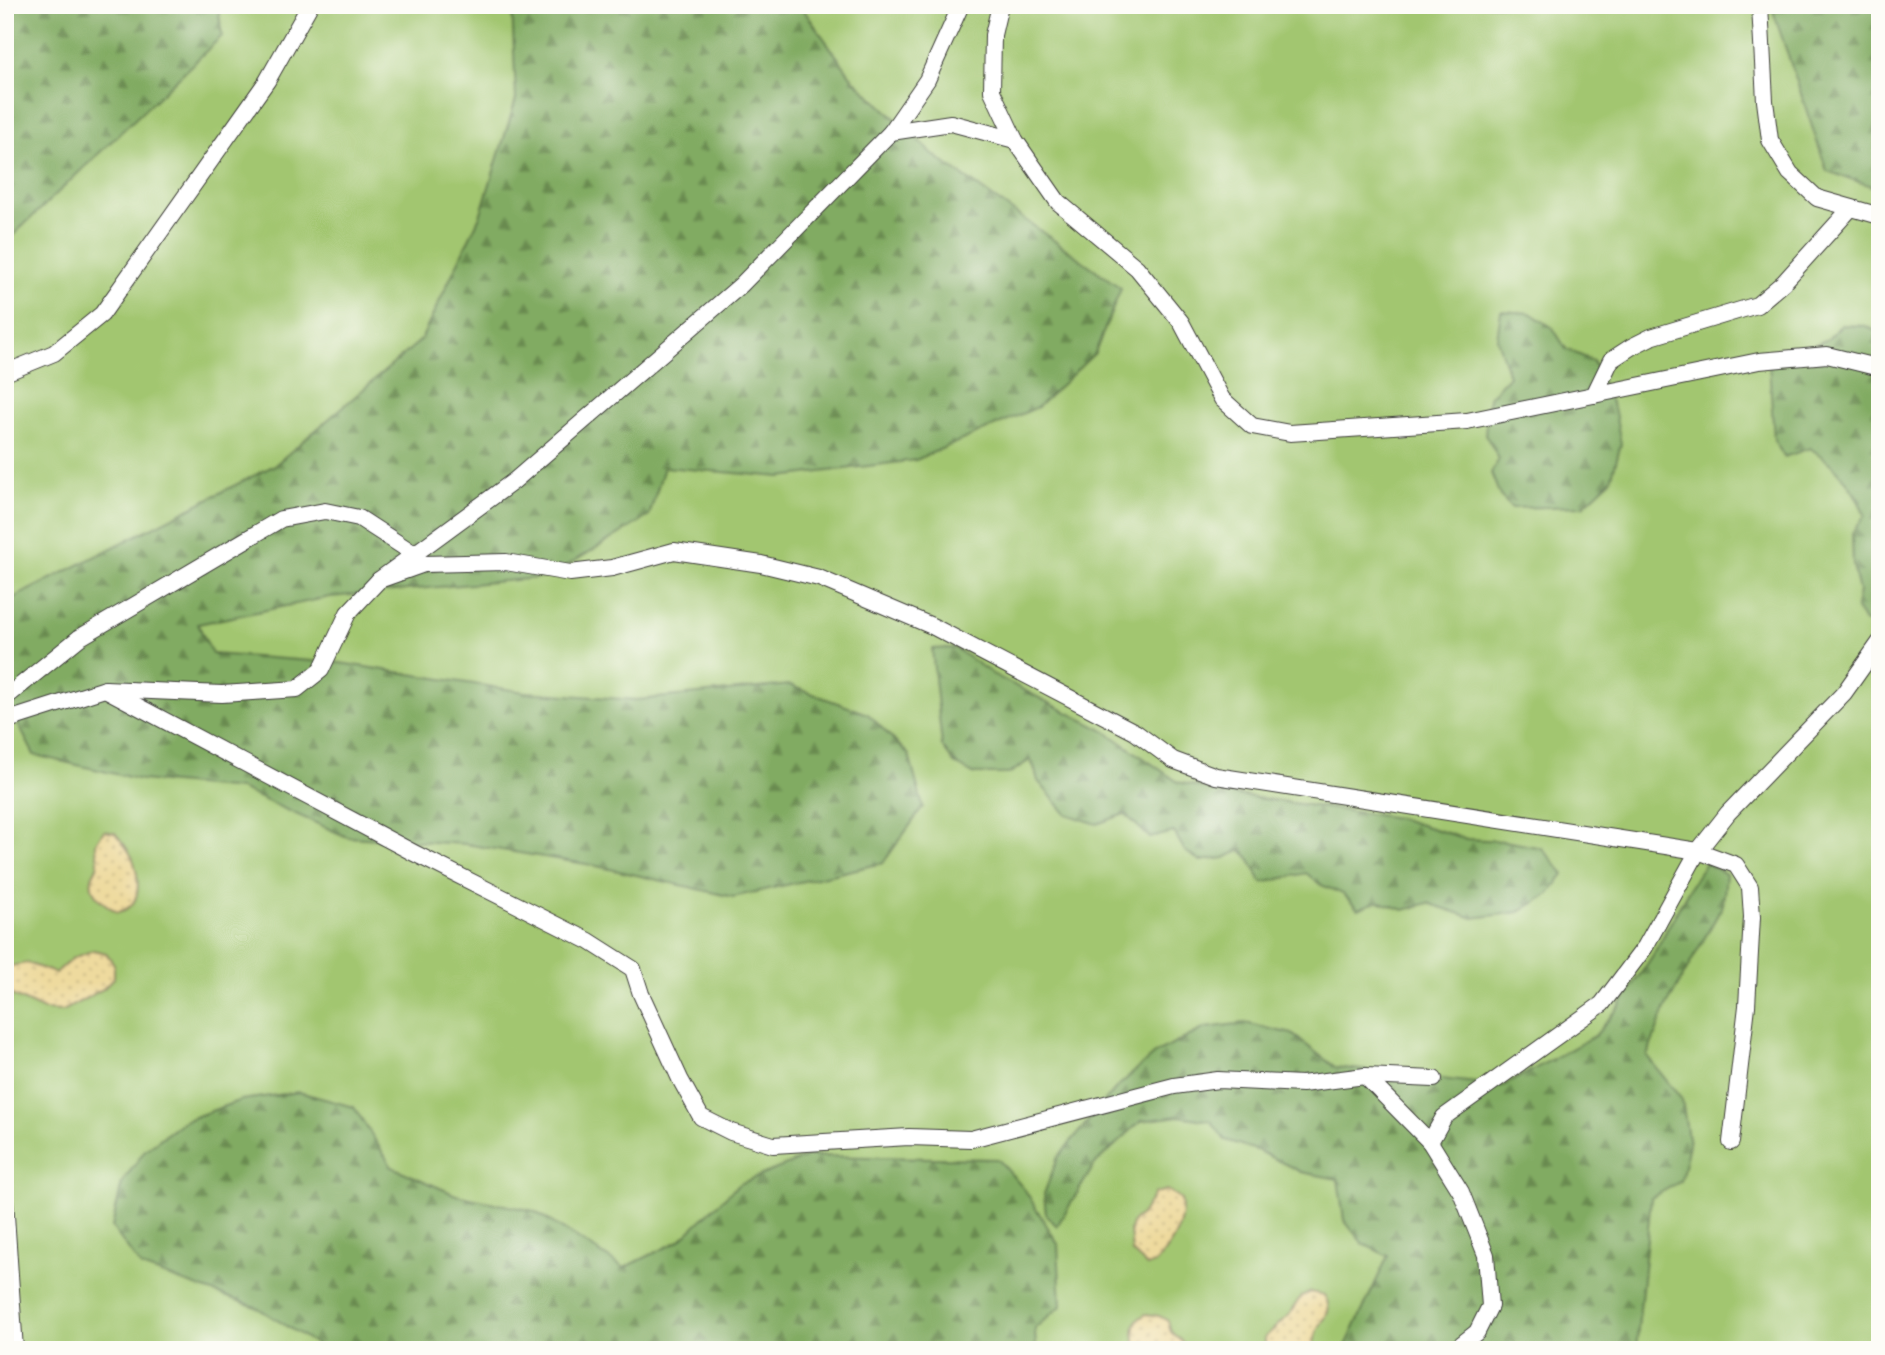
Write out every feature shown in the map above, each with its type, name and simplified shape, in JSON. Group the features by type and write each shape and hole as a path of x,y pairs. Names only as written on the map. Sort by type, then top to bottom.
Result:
{"lane":[{"path":"5,373 54,353 102,314 267,80 310,5"},
{"path":"5,721 105,689 222,694 297,689 321,670 348,612 379,580 514,481 741,285 891,132 927,80 961,5"},
{"path":"1000,5 993,34 992,91 1015,140 1058,202 1137,268 1181,322 1222,398 1252,426 1290,433 1467,421 1759,361 1827,355 1880,368"},
{"path":"1760,5 1765,101 1770,140 1790,173 1816,198 1880,216"},
{"path":"891,132 951,123 1015,140"},
{"path":"1594,395 1611,360 1631,346 1651,337 1757,305 1784,282 1851,208"},
{"path":"5,698 79,638 281,519 325,511 359,519 413,553"},
{"path":"379,580 424,564 506,562 570,573 612,568 674,551 761,564 820,578 932,626 1135,732 1173,761 1216,776 1698,851 1736,865 1750,887 1752,917 1747,1006 1731,1142"},
{"path":"1430,1142 1444,1117 1602,1004 1645,947 1698,851 1728,813 1844,693 1880,642"},
{"path":"105,689 589,941 633,969 641,994 674,1067 701,1117 731,1132 773,1145 909,1137 971,1139 1174,1086 1218,1080 1302,1084 1365,1076 1434,1079"},
{"path":"1365,1076 1430,1142 1461,1192 1486,1255 1490,1307 1477,1332 1454,1350"},
{"path":"5,1200 15,1350"}],"green space":[{"path":"5,5 1880,5 1880,1350 5,1350"},
{"path":"5,5 218,5 222,36 5,243"},
{"path":"512,5 800,5 854,80 935,156 1121,288 1095,353 1038,407 916,460 781,477 664,467 649,516 548,577 330,597 198,624 212,654 340,663 525,692 637,700 789,685 868,714 909,755 923,807 883,863 733,897 592,865 465,844 347,837 240,789 141,780 34,755 11,710 5,712 5,602 275,465 421,340 480,216 516,99"},
{"path":"1771,5 1880,5 1880,189 1827,171"},
{"path":"1501,311 1530,313 1553,328 1566,349 1593,361 1615,412 1621,444 1611,480 1583,506 1512,508 1500,496 1491,473 1499,459 1485,434 1489,397 1509,376 1497,339"},
{"path":"1841,325 1866,326 1880,333 1880,623 1864,622 1856,607 1859,591 1853,566 1852,533 1865,515 1855,494 1836,469 1810,448 1784,457 1774,440 1769,364 1828,339"},
{"path":"955,648 994,675 1105,731 1178,782 1236,795 1398,818 1467,839 1505,841 1542,848 1564,874 1549,894 1519,912 1473,918 1428,903 1404,910 1378,901 1358,909 1343,894 1321,885 1306,873 1262,883 1249,858 1241,850 1225,858 1200,861 1185,851 1174,832 1150,838 1125,814 1097,824 1066,814 1038,781 1030,760 1009,774 973,774 954,763 942,746 932,649"},
{"path":"1706,863 1726,874 1723,905 1666,1007 1647,1056 1682,1100 1689,1144 1681,1181 1651,1198 1636,1350 1344,1350 1388,1256 1363,1244 1344,1220 1338,1179 1301,1172 1259,1151 1225,1140 1211,1121 1179,1116 1141,1121 1095,1164 1057,1226 1046,1215 1044,1194 1058,1157 1115,1089 1154,1054 1205,1028 1245,1023 1292,1034 1335,1067 1503,1086 1595,1036 1619,1007 1653,955"},
{"path":"299,1092 354,1107 392,1167 456,1195 534,1211 624,1268 679,1241 739,1184 809,1156 998,1159 1025,1190 1058,1244 1061,1306 1035,1328 1036,1350 325,1350 256,1307 141,1267 112,1227 122,1183 145,1150 184,1121 241,1100"}],"sand":[{"path":"104,831 115,833 133,858 136,870 138,886 135,900 125,910 117,912 99,899 91,884 98,864 96,844"},
{"path":"94,950 106,953 114,964 114,978 103,989 63,1011 44,1010 5,992 5,967 27,963 55,973 73,958"},
{"path":"1167,1190 1181,1199 1180,1225 1163,1255 1157,1262 1147,1266 1132,1252 1130,1230 1133,1221 1141,1215 1155,1193"},
{"path":"1311,1292 1324,1295 1328,1307 1312,1350 1265,1350 1265,1337 1289,1315 1301,1296"},
{"path":"1146,1314 1168,1321 1171,1332 1191,1350 1138,1350 1134,1339 1135,1328 1137,1320"}]}
